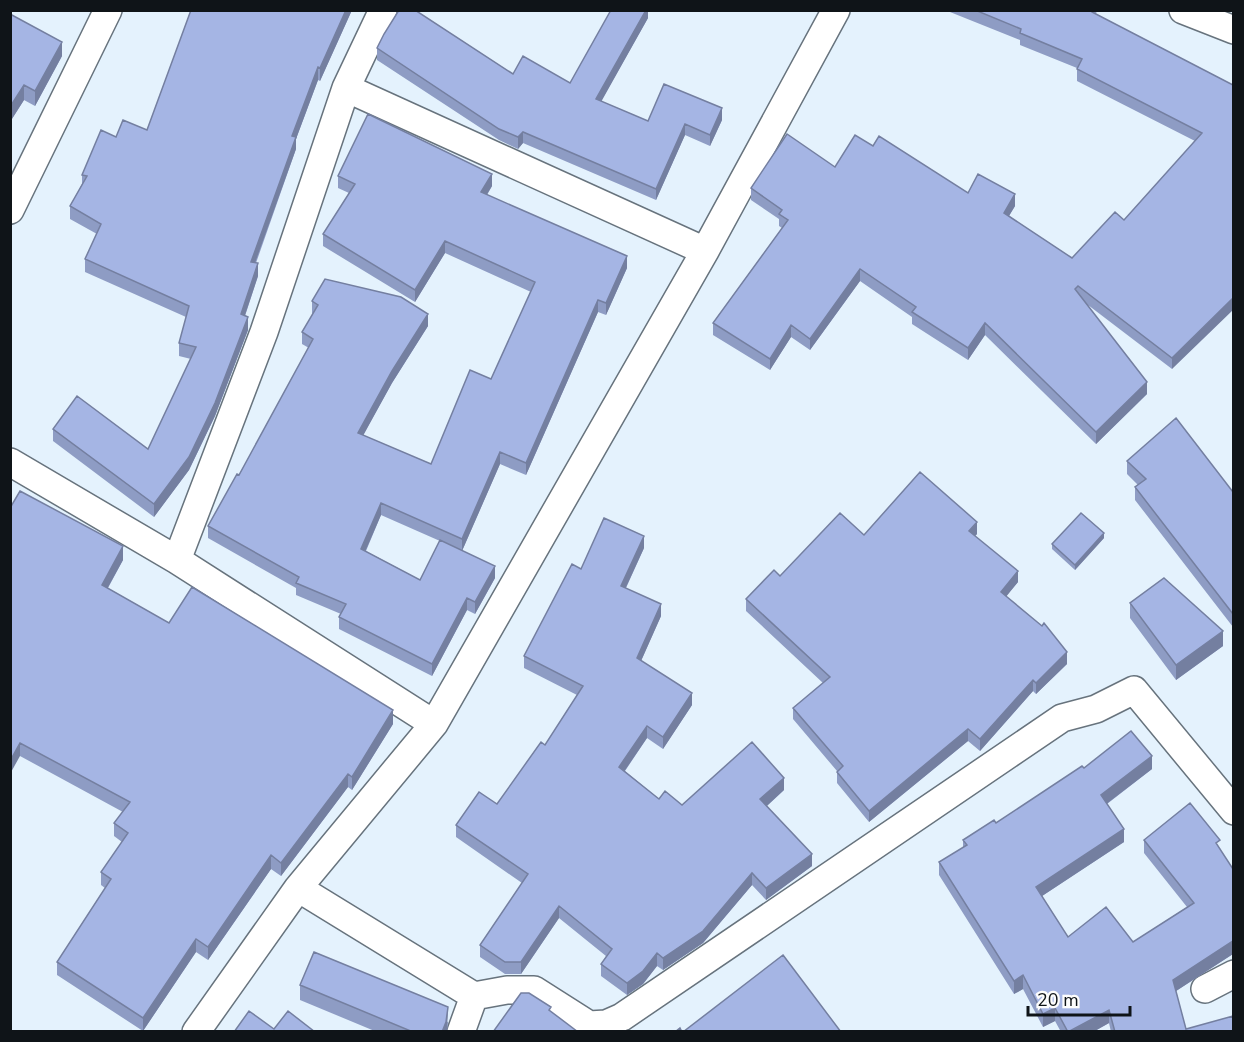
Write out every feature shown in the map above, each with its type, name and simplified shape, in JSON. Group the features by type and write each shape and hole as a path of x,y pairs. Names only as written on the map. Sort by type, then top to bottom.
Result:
{"street":[{"path":"10,210 108,10"},
{"path":"177,560 264,332 346,88 383,10"},
{"path":"196,1032 298,888 434,724 705,251 836,10"},
{"path":"1183,10 1233,30"},
{"path":"346,88 705,251"},
{"path":"10,462 177,560 434,724"},
{"path":"298,888 474,996 507,990 534,990 589,1025 606,1023 622,1017 1062,718 1096,709 1134,690 1233,811"},
{"path":"1205,990 1233,974"},
{"path":"461,1032 474,996"}],"building":[{"path":"191,10 346,10 320,68 318,67 292,136 296,137 251,262 258,263 241,314 248,317 215,403 189,457 154,504 53,429 77,396 148,449 196,347 179,343 189,306 85,259 101,224 70,206 87,176 82,175 101,130 116,137 123,120 147,130"},
{"path":"399,10 415,10 513,74 523,56 570,83 611,10 646,10 596,99 648,121 664,84 722,108 710,135 685,124 656,189 523,132 518,137 499,129 377,48"},
{"path":"975,10 1092,10 1233,85 1233,298 1172,358 1078,286 1075,289 1147,382 1096,432 985,323 968,348 912,312 916,307 860,269 810,339 791,325 770,359 713,323 788,220 779,214 782,210 751,188 787,134 835,167 855,135 873,146 879,136 968,193 978,174 1015,194 1004,213 1072,258 1115,212 1124,220 1202,133 1077,69 1082,59 1020,33 1021,29"},
{"path":"10,14 62,42 35,91 24,85 10,107"},
{"path":"368,114 492,174 481,192 627,256 606,303 598,300 526,463 500,452 462,539 381,503 361,549 420,580 440,540 495,566 475,602 467,598 432,664 339,617 346,604 296,583 299,577 208,526 237,474 239,475 313,339 302,332 318,305 312,301 325,279 401,297 428,314 392,371 358,433 431,464 470,370 491,379 535,282 445,241 415,290 323,234 355,184 338,176"},
{"path":"1176,418 1233,492 1233,614 1135,487 1146,479 1127,461"},
{"path":"920,472 977,522 969,531 1018,571 1001,592 1042,626 1044,623 1067,652 1036,683 1033,680 980,739 968,729 869,811 837,772 843,766 793,708 830,677 746,599 774,570 780,576 840,513 864,535"},
{"path":"20,491 123,546 102,585 169,623 192,587 393,710 352,777 348,774 281,863 271,855 208,947 196,939 143,1018 57,962 111,879 101,872 128,833 114,823 130,802 20,743 10,761 10,508"},
{"path":"1081,513 1104,533 1075,565 1052,544"},
{"path":"604,518 644,536 621,586 661,604 637,658 692,693 663,737 647,726 619,767 659,799 665,791 682,805 752,742 784,778 760,799 812,854 766,888 752,873 703,931 663,958 657,953 643,971 627,983 601,964 612,949 559,906 521,962 505,962 480,945 528,874 456,825 479,792 497,804 541,742 545,745 583,686 524,656 572,564 581,569"},
{"path":"1164,578 1223,631 1176,665 1130,603"},
{"path":"1131,731 1152,756 1101,795 1124,829 1036,887 1068,937 1106,907 1133,942 1194,903 1144,840 1190,803 1220,840 1216,843 1233,869 1233,941 1173,980 1186,1029 1233,1016 1233,1032 1115,1032 1109,1010 1068,1032 1055,1008 1043,1014 1023,975 1014,981 939,862 967,845 963,840 994,820 996,823 1082,766 1084,768"},
{"path":"314,952 448,1007 442,1032 413,1032 300,985"},
{"path":"783,955 841,1032 683,1032"},
{"path":"521,993 529,993 551,1007 549,1010 578,1032 493,1032"},
{"path":"249,1011 274,1029 288,1011 315,1032 234,1032"}]}
